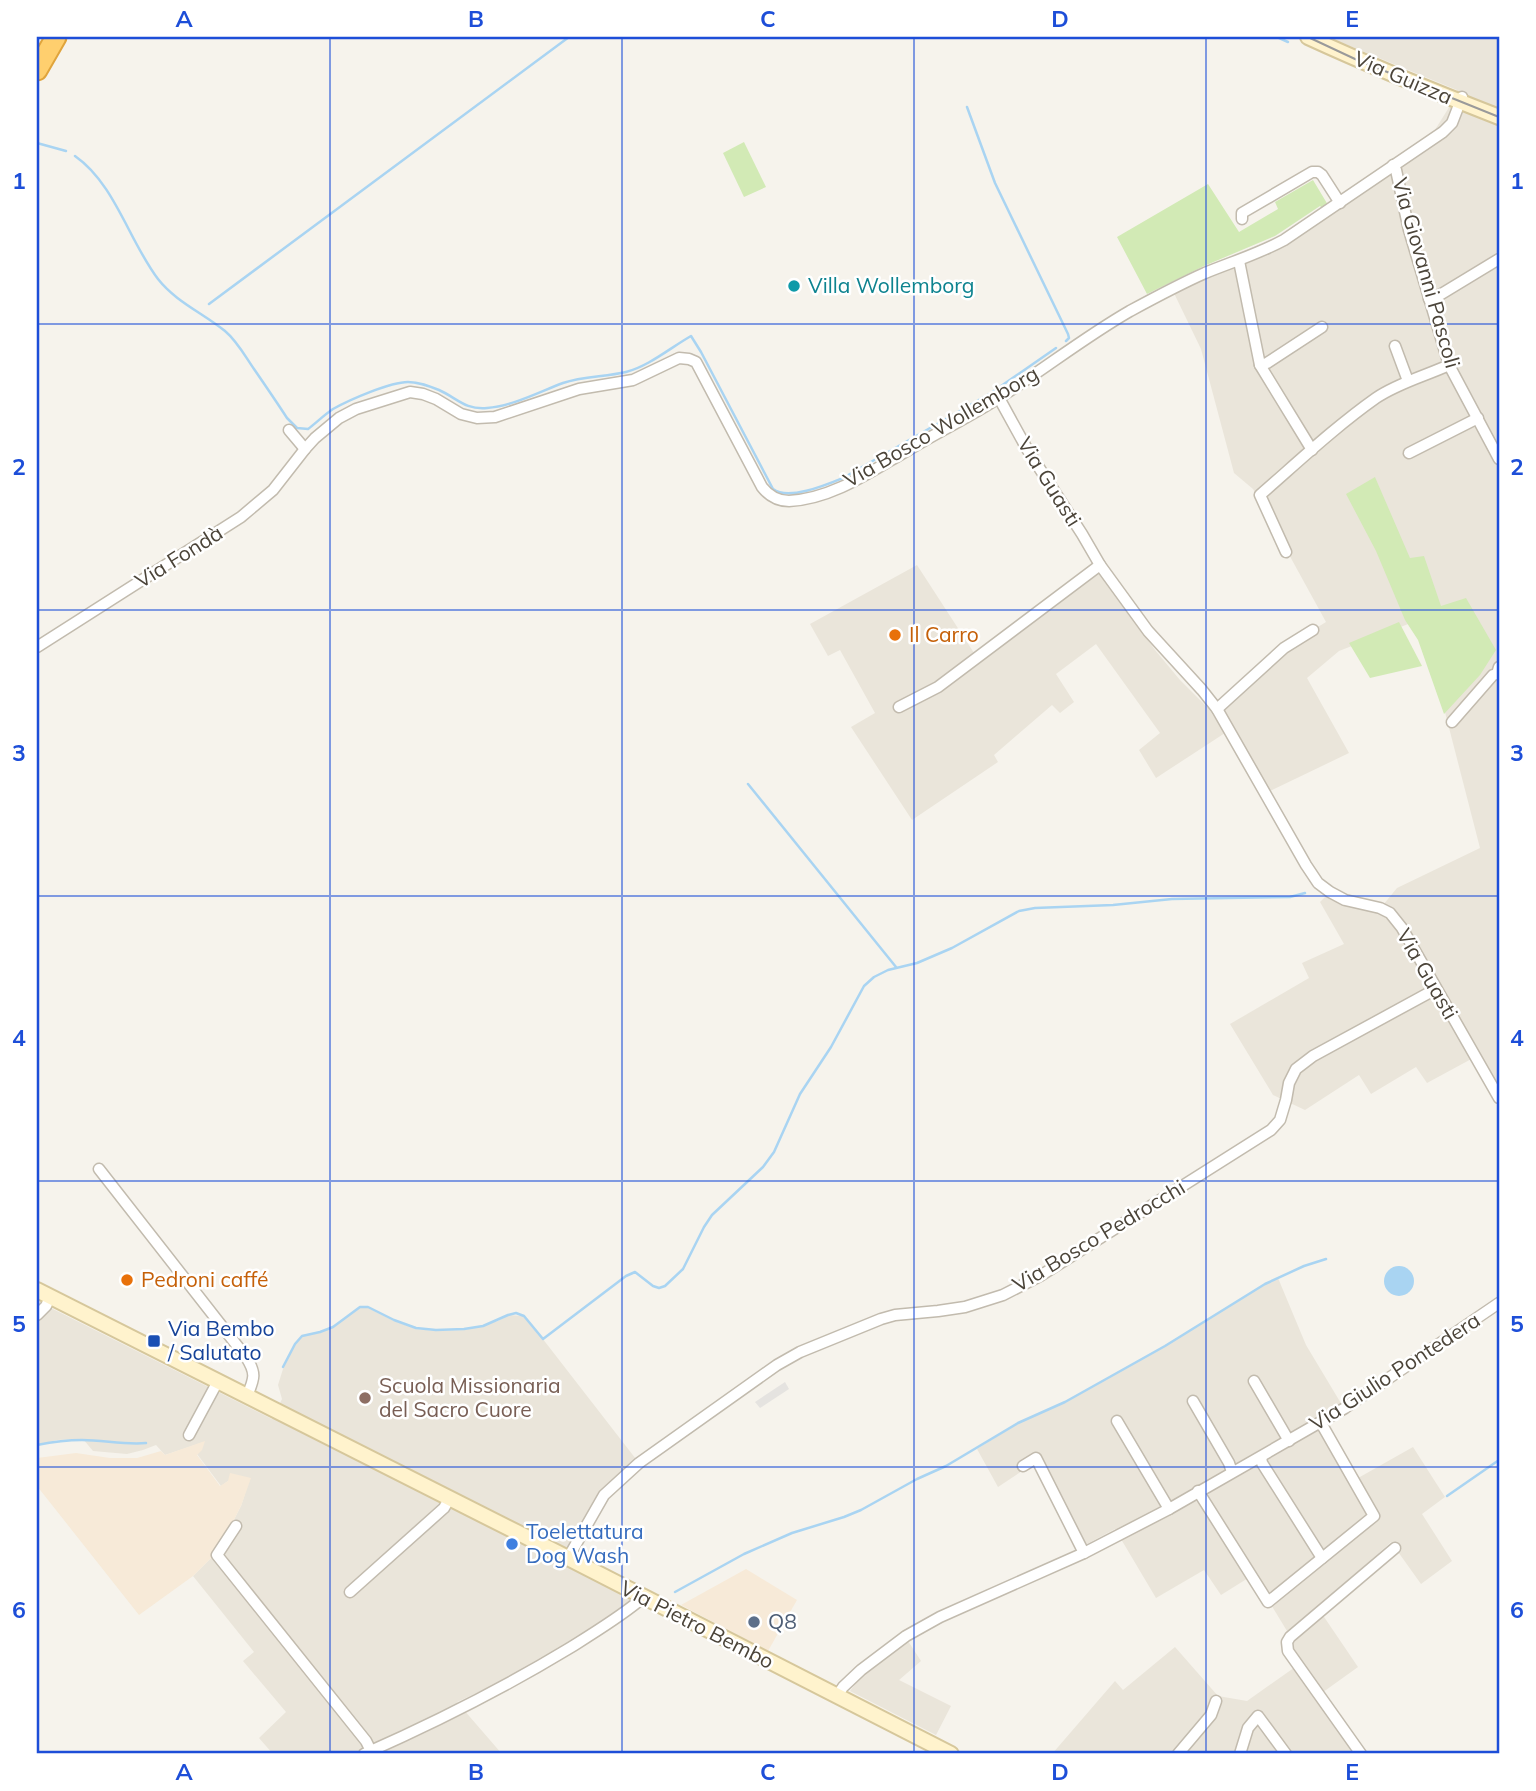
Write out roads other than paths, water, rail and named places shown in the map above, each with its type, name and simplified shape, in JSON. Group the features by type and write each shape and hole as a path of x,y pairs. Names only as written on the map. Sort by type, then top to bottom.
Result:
{"highway":[{"path":"37,44 41,37"},
{"path":"37,70 56,37"}],"main road":[{"name":"Via Guizza","path":"1308,37 1355,59 1461,99 1499,110"},
{"name":"Via Guizza","path":"1321,37 1499,117"},
{"name":"Via Pietro Bembo","path":"37,1290 951,1754"}],"street":[{"name":"Via Bosco Wollemborg","path":"305,449 346,414 402,394 416,393 430,397 461,414 477,418 495,417 579,389 633,380 679,358 696,362 766,491 778,500 789,501 833,491 999,398 1108,323 1186,282 1283,240 1443,132 1452,123 1461,99"},
{"name":"Via Giovanni Pascoli","path":"1393,165 1409,230 1449,365 1499,459"},
{"path":"1242,219 1242,213 1312,172 1322,175 1340,203"},
{"path":"1239,261 1261,365 1312,450"},
{"path":"1429,299 1499,261"},
{"path":"1261,365 1322,327"},
{"path":"1395,346 1408,381"},
{"path":"1286,552 1260,495 1377,397 1449,365"},
{"name":"Via Guasti","path":"999,398 1027,449 1083,534 1100,565 1148,631 1217,709 1318,883 1345,900 1370,905 1390,913 1402,928 1499,1098"},
{"path":"1409,453 1478,418"},
{"path":"289,430 305,449"},
{"name":"Via Fondà","path":"37,647 241,517 273,489 305,449"},
{"path":"899,707 938,687 1100,565"},
{"path":"1217,709 1284,648 1313,630"},
{"path":"1452,722 1493,675 1498,674"},
{"name":"Via Bosco Pedrocchi","path":"568,1558 604,1495 618,1480 777,1365 800,1352 881,1319 965,1307 1003,1295 1040,1276 1270,1130 1280,1120 1289,1083 1296,1069 1313,1056 1436,989"},
{"path":"99,1168 246,1357 254,1375 247,1396"},
{"path":"37,1315 51,1297"},
{"name":"Via Giulio Pontedera","path":"836,1696 856,1675 906,1636 940,1617 1084,1553 1169,1509 1321,1423 1499,1303"},
{"path":"189,1435 218,1381"},
{"name":"Via Giulio Pontedera","path":"1255,1381 1289,1441"},
{"path":"1193,1401 1233,1472"},
{"path":"1116,1421 1169,1509"},
{"path":"1198,1491 1268,1602 1374,1516 1321,1423"},
{"path":"1261,1457 1262,1463 1322,1558"},
{"path":"1023,1466 1036,1458 1084,1553"},
{"path":"349,1592 444,1508 449,1499"},
{"path":"236,1526 218,1556 366,1741 368,1753 443,1719 517,1680 612,1621 642,1597"},
{"path":"1361,1754 1288,1651 1287,1642 1395,1548"},
{"path":"1178,1754 1211,1714 1216,1701"},
{"path":"1240,1754 1248,1728 1258,1716 1286,1754"}],"water":[{"path":"1399,1266 1410,1270 1414,1281 1410,1292 1399,1296 1388,1292 1384,1281 1388,1270"}],"waterway":[{"path":"209,304 569,37"},
{"path":"1277,37 1288,42"},
{"path":"967,107 995,183 1068,334 1066,341"},
{"path":"37,143 66,151"},
{"path":"75,156 101,182 158,279 173,294 229,335 287,418 297,428 308,429 340,405 400,383 412,382 428,386 473,407 506,405 563,383 635,369 691,336 773,489 797,493 843,478 991,393 1056,348"},
{"path":"748,784 896,967"},
{"path":"283,1367 302,1336 333,1327 360,1307 368,1307 416,1328 436,1330 483,1326 516,1313 524,1316 543,1339 635,1272 653,1286 665,1286 683,1269 712,1215 763,1167 774,1152 800,1094 831,1047 864,986 888,970 917,963 952,948 1019,911 1035,908 1113,905 1172,899 1290,897 1305,893"},
{"path":"675,1592 744,1554 792,1533 861,1510 946,1466 1018,1423 1065,1402 1165,1346 1265,1284 1326,1259"},
{"path":"37,1445 76,1440 146,1443"},
{"path":"1447,1496 1499,1460"}],"tram line":[{"path":"1308,37 1355,59 1499,117"}],"place":[{"name":"Villa Wollemborg","path":"794,286"},
{"name":"Il Carro","path":"895,635"},
{"name":"Pedroni caffé","path":"127,1280"},
{"name":"Via Bembo / Salutato","path":"154,1341"},
{"name":"Scuola Missionaria del Sacro Cuore","path":"365,1398"},
{"name":"Toelettatura Dog Wash","path":"512,1544"},
{"name":"Q8","path":"754,1622"}]}
